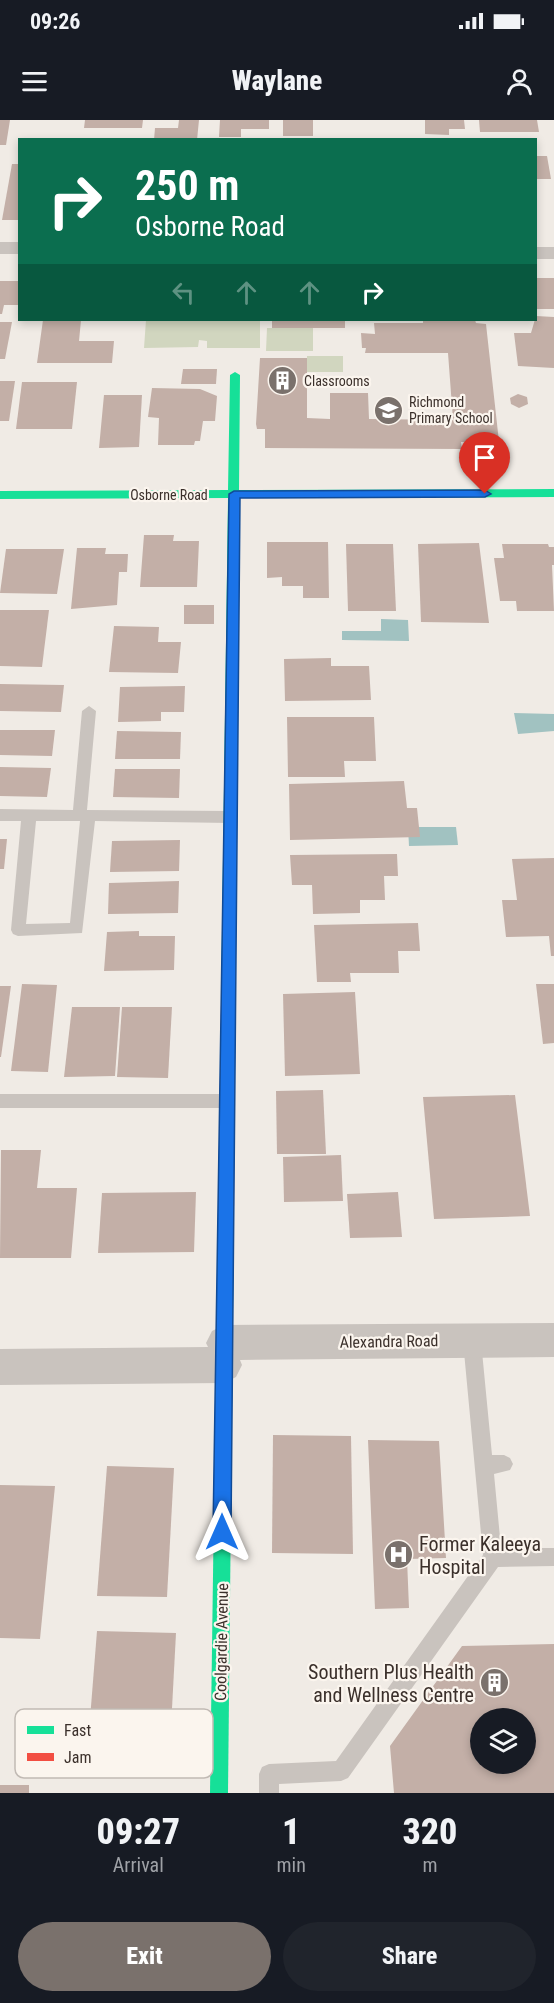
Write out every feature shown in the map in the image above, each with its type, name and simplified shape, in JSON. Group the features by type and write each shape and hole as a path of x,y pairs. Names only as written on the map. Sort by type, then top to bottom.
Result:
{"street":[{"path":"0,248 18,248"},
{"path":"537,253 554,253"},
{"name":"Coolgardie Avenue","path":"219,1793 235,375"},
{"name":"Osborne Road","path":"0,495 554,493"},
{"name":"Alexandra Road","path":"0,1367 472,1341 554,1340"}],"lane":[{"path":"29,816 18,930 77,929 89,711"},
{"path":"0,815 231,817"},
{"path":"0,1101 227,1101"},
{"path":"269,1793 269,1774 341,1771 493,1558 472,1341"},
{"path":"484,1465 504,1464"},
{"path":"493,1558 554,1557"}],"green space":[{"path":"146,321 260,321 260,348 207,348 207,341 199,340 198,347 144,348"},
{"path":"267,328 313,328 313,351 266,351"},
{"path":"307,356 343,356 343,372 307,372"}],"water":[{"path":"381,619 408,620 409,641 342,640 342,631 381,631"},
{"path":"514,713 554,714 554,731 518,734"},
{"path":"408,827 456,827 458,845 409,846"}],"building":[{"path":"0,120 10,120 6,145 0,145"},
{"path":"85,120 143,120 142,128 84,128"},
{"path":"179,120 199,120 197,138 154,138 155,128 178,128"},
{"path":"220,120 269,120 269,129 241,129 241,137 219,137"},
{"path":"283,120 313,120 313,136 283,136"},
{"path":"425,120 464,120 465,129 449,129 449,135 425,134"},
{"path":"479,120 537,120 539,132 480,132"},
{"path":"537,156 547,156 551,179 537,179"},
{"path":"12,164 18,164 18,220 2,220"},
{"path":"537,278 554,278 554,309 537,309"},
{"path":"0,281 18,281 18,305 4,305 2,314 0,314"},
{"path":"537,316 554,317 554,368 518,366 514,333 531,333"},
{"path":"43,321 81,321 79,341 114,341 112,363 37,363"},
{"path":"272,321 345,321 345,328 272,328"},
{"name":"Classrooms","path":"423,321 475,321 486,324 499,442 461,442 462,449 265,448 265,429 257,429 256,424 260,358 307,358 307,418 330,419 330,393 368,393 369,419 453,420 448,353 365,353 366,348 362,348 361,333 375,334 374,323 423,323"},
{"path":"0,322 12,322 5,359 0,359"},
{"path":"183,369 217,369 216,384 181,384"},
{"path":"0,381 15,381 9,421 0,421"},
{"path":"22,382 77,382 72,429 16,429"},
{"path":"152,388 200,389 217,396 215,421 203,421 200,441 195,441 194,445 158,445 159,418 148,417"},
{"path":"518,394 527,397 528,404 519,408 511,404 510,398"},
{"path":"104,395 142,395 139,447 99,448"},
{"path":"144,535 174,535 173,541 199,541 197,587 140,587"},
{"path":"267,542 328,542 329,598 303,598 303,586 282,586 282,577 267,578"},
{"path":"479,543 489,623 421,622 418,544"},
{"path":"346,544 393,544 396,611 348,611"},
{"path":"502,544 548,544 549,547 554,547 554,565 552,565 554,611 517,611 516,601 500,601 494,558 504,558"},
{"path":"77,548 106,548 105,554 128,554 127,572 119,572 117,605 71,609"},
{"path":"6,549 64,549 57,594 0,593"},
{"path":"184,605 214,605 214,624 184,624"},
{"path":"0,610 49,610 42,667 0,666"},
{"path":"114,626 159,627 158,642 181,642 178,673 109,672"},
{"path":"331,658 331,666 369,666 371,700 285,701 284,659"},
{"path":"0,684 64,685 61,712 0,711"},
{"path":"185,686 184,712 161,712 161,721 118,722 120,687"},
{"path":"287,717 374,717 376,761 344,761 345,777 288,777"},
{"path":"0,730 55,730 52,756 0,755"},
{"path":"117,731 181,732 180,759 115,759"},
{"path":"0,767 51,768 47,797 0,796"},
{"path":"115,769 180,769 179,798 113,797"},
{"path":"404,781 407,808 417,808 420,837 290,840 289,784"},
{"path":"0,839 7,839 4,869 0,869"},
{"path":"180,840 179,871 110,872 112,841"},
{"path":"397,854 398,876 384,876 385,900 360,900 360,913 313,914 312,885 292,885 290,855"},
{"path":"554,858 554,956 551,956 549,936 506,937 502,900 517,900 512,859"},
{"path":"179,881 178,913 108,914 109,883"},
{"path":"418,923 420,951 398,951 399,973 350,973 351,982 317,982 314,925"},
{"path":"139,931 139,936 175,936 174,970 104,971 107,932"},
{"path":"22,984 57,985 48,1072 11,1071"},
{"path":"536,984 554,984 554,1043 543,1044"},
{"path":"0,986 11,986 1,1057 0,1057"},
{"path":"355,992 360,1074 285,1076 283,994"},
{"path":"72,1007 120,1007 115,1076 64,1077"},
{"path":"122,1007 172,1007 168,1078 117,1077"},
{"path":"323,1090 326,1154 277,1154 276,1091"},
{"path":"515,1095 530,1216 434,1219 423,1097"},
{"path":"1,1150 41,1150 37,1188 77,1188 71,1258 0,1258"},
{"path":"341,1155 343,1201 284,1202 283,1157"},
{"path":"196,1192 194,1252 98,1253 102,1193"},
{"path":"398,1192 402,1237 350,1238 347,1194"},
{"path":"273,1435 351,1436 353,1554 272,1553"},
{"path":"368,1440 439,1441 446,1558 407,1559 409,1608 375,1609"},
{"path":"107,1466 174,1468 167,1597 97,1596"},
{"path":"0,1485 55,1486 40,1639 0,1638"},
{"path":"97,1631 176,1633 172,1709 91,1709"},
{"name":"Southern Plus Health and Wellness Centre","path":"554,1644 554,1793 394,1793 390,1746 462,1646"},
{"path":"0,1785 29,1785 29,1793 0,1793"}],"traffic: fast":[{"path":"228,1004 235,375"},
{"path":"0,495 554,493"},
{"path":"219,1793 226,1214"}],"traffic: jam":[{"path":"226,1214 228,1004"}],"place":[{"name":"Classrooms","path":"283,381"},
{"name":"Richmond Primary School","path":"388,410"},
{"name":"Former Kaleeya Hospital","path":"398,1555"},
{"name":"Southern Plus Health and Wellness Centre","path":"495,1683"}],"route":[{"path":"222,1532 234,494 485,494"}]}
